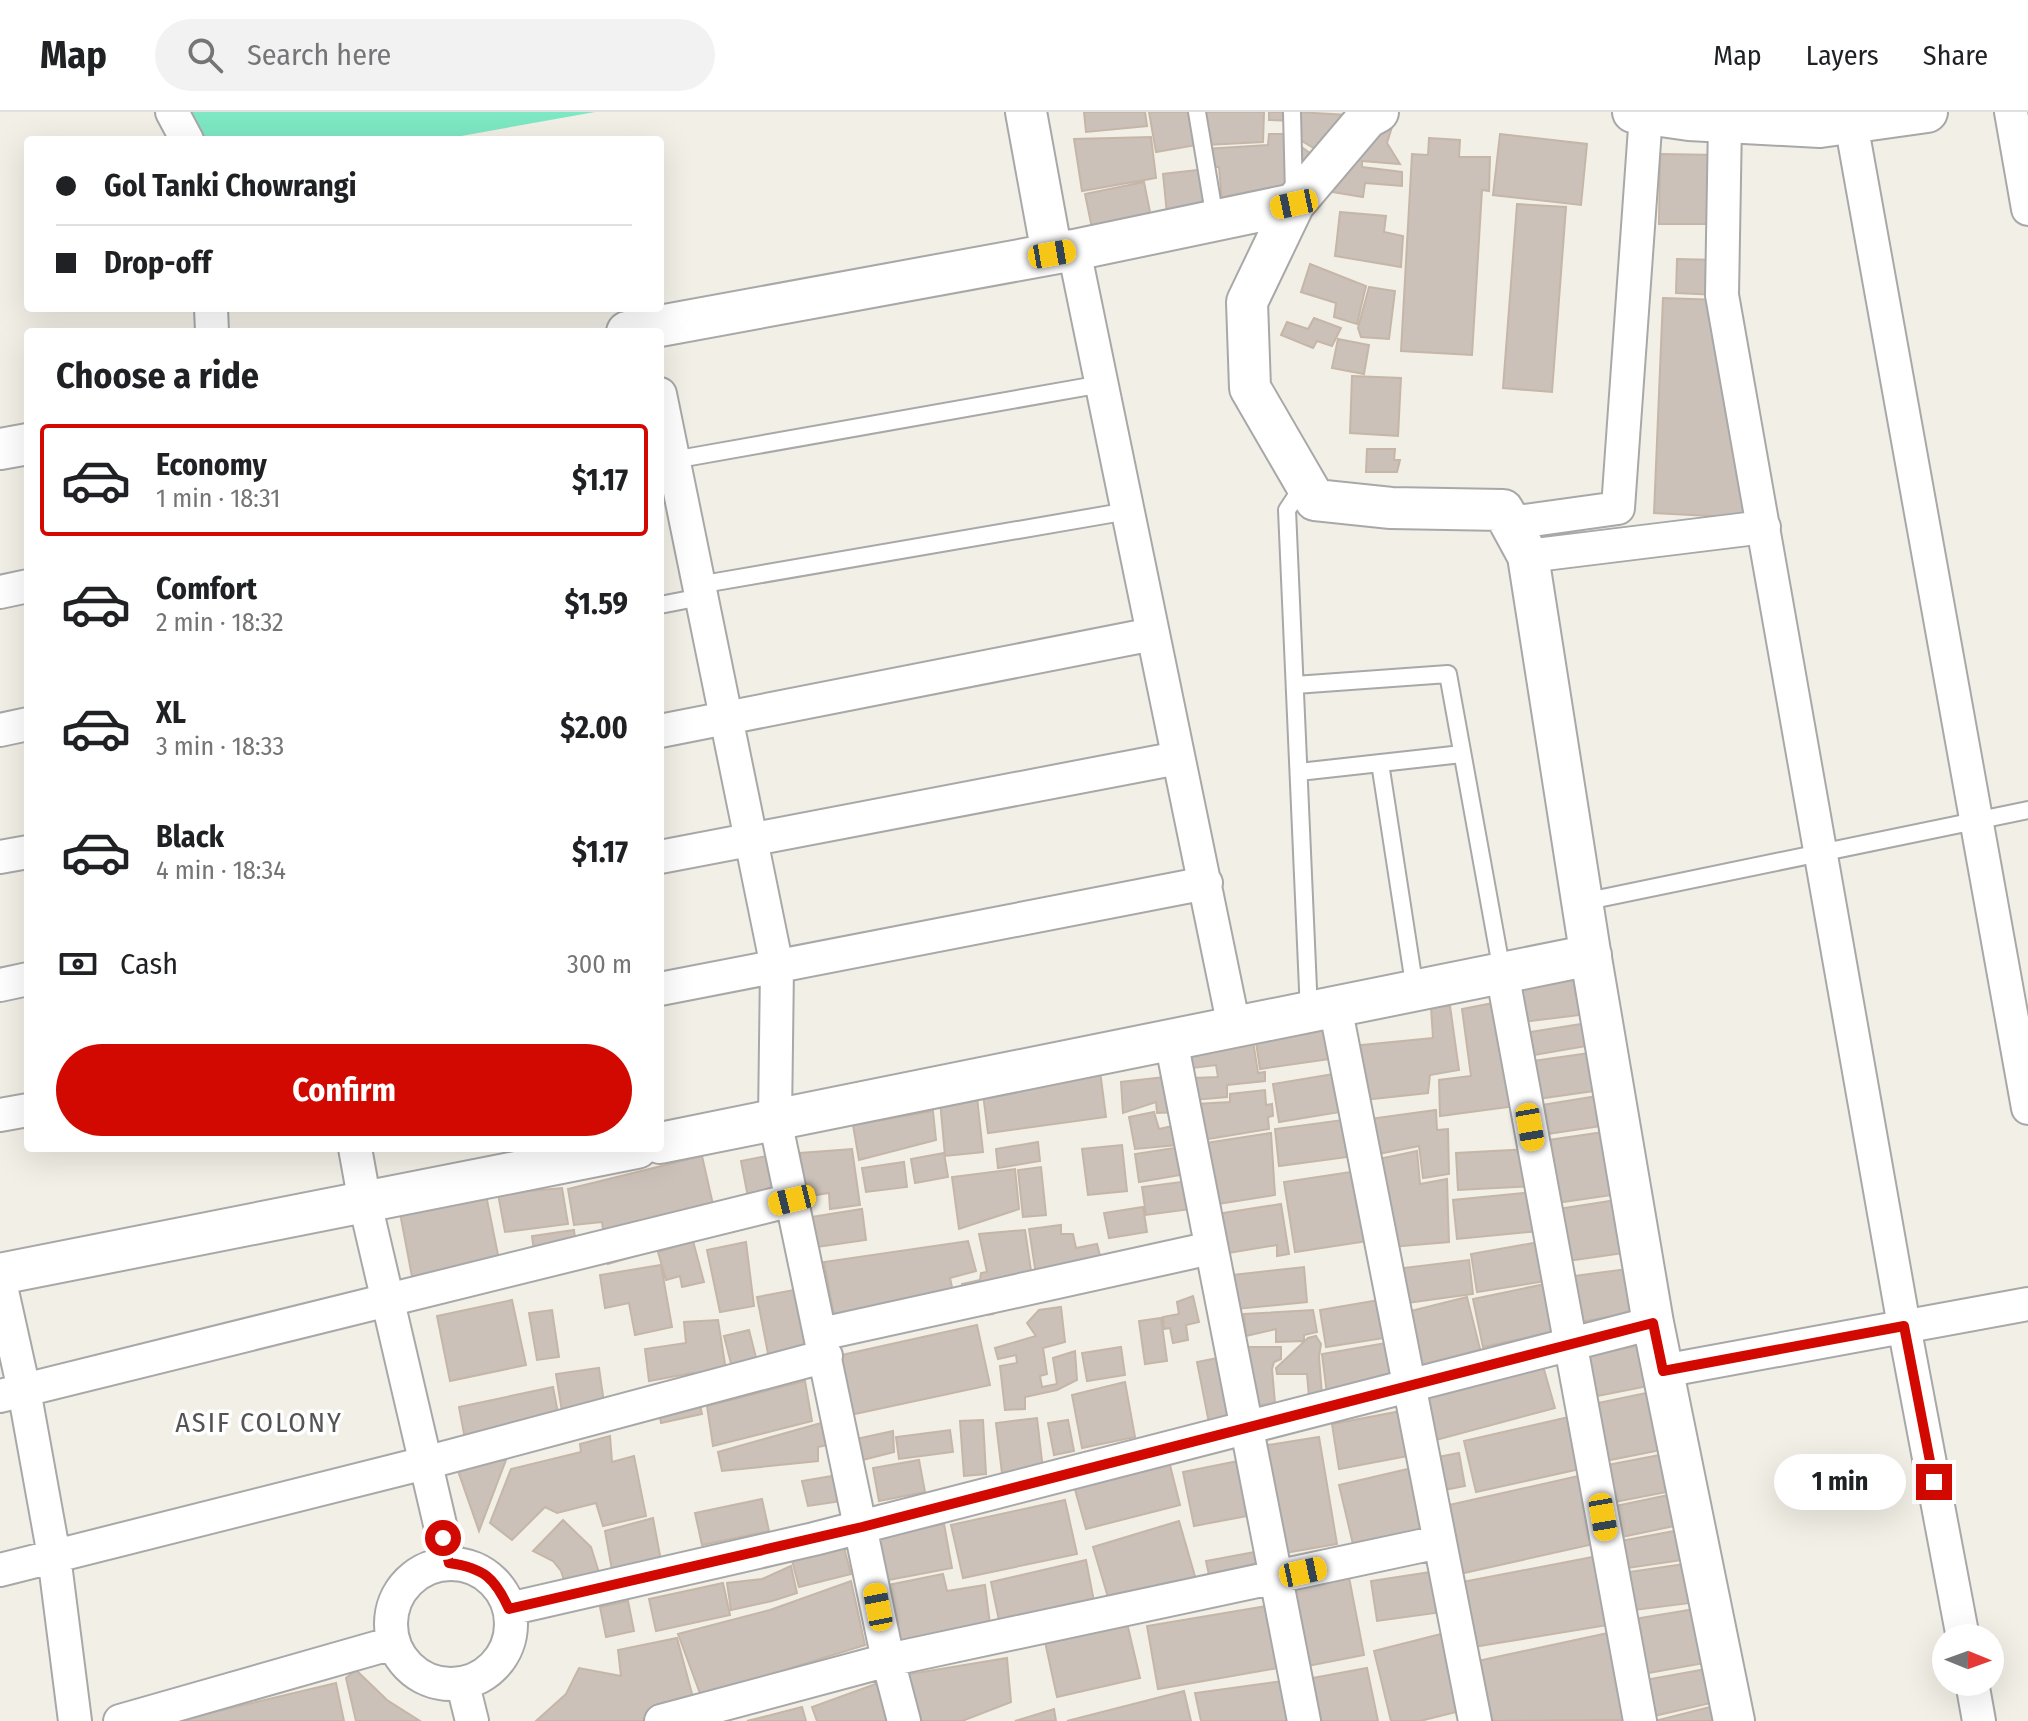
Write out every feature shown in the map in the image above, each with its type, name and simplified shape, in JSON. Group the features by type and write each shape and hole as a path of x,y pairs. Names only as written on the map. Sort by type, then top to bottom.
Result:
{"street":[{"path":"172,112 185,136"},
{"path":"1026,112 1102,384 1234,1027"},
{"path":"1378,112 1367,118 1294,204 1247,302 1250,388 1315,500 1391,508 1503,510 1519,540 1653,1323 1734,1721"},
{"path":"1519,540 1618,508 1640,113 1750,119 1820,127 1927,112"},
{"path":"2011,112 2028,209"},
{"path":"1750,119 1722,295 1904,1326 1960,1624"},
{"path":"1851,123 2028,1108"},
{"path":"656,328 1063,252 1294,204"},
{"path":"664,414 777,967 775,1120 888,1660 904,1721"},
{"path":"0,449 24,445"},
{"path":"1519,540 1764,527"},
{"path":"0,592 24,587"},
{"path":"664,730 1153,634"},
{"path":"0,730 24,725"},
{"path":"664,856 1178,758"},
{"path":"0,857 24,853"},
{"path":"664,988 1206,883"},
{"path":"664,1142 1591,955"},
{"path":"1502,972 1640,1721"},
{"path":"0,985 24,980"},
{"path":"1322,1009 1410,1385 1475,1721"},
{"path":"1171,1040 1304,1721"},
{"path":"0,1115 24,1111"},
{"path":"356,1152 387,1301 449,1563"},
{"path":"0,1274 617,1152"},
{"path":"12,1393 792,1200"},
{"path":"0,1570 425,1463 823,1345 1211,1248"},
{"path":"0,1282 12,1393 54,1556 75,1721"},
{"path":"1663,1371 2028,1304"},
{"path":"509,1609 862,1527 1653,1323"},
{"path":"661,1721 888,1660 1439,1542"},
{"path":"449,1563 470,1566 483,1572 499,1587 511,1620 509,1641 500,1660 485,1675 463,1685 442,1685 422,1678 403,1662 393,1643 391,1612 398,1593 413,1577 428,1568 449,1563"},
{"path":"120,1721 393,1643"},
{"path":"463,1685 472,1721"},
{"path":"1975,1696 1979,1721"}],"lane":[{"path":"1197,112 1215,221"},
{"path":"1292,112 1294,204"},
{"path":"673,460 1102,384"},
{"path":"1305,483 1287,510 1299,772 1322,1009"},
{"path":"664,604 700,591 1128,511"},
{"path":"1295,685 1448,674 1502,972"},
{"path":"1299,772 1462,754"},
{"path":"1380,763 1415,990"},
{"path":"1582,902 2028,810"}],"green space":[{"path":"158,112 595,112 461,136 177,136"}],"building":[{"path":"1084,112 1145,112 1147,126 1086,132"},
{"path":"1149,112 1197,112 1202,144 1156,152"},
{"path":"1200,112 1264,112 1263,142 1206,145"},
{"path":"1269,112 1294,112 1294,121 1269,120"},
{"path":"1297,112 1348,115 1330,158 1297,138"},
{"path":"1396,114 1387,143 1400,164 1362,161 1362,167 1402,172 1402,186 1365,183 1363,197 1332,192 1337,174"},
{"path":"1269,134 1283,134 1324,163 1292,201 1223,214 1219,167 1207,166 1205,149 1268,145"},
{"path":"1500,134 1587,144 1581,205 1493,195"},
{"path":"1151,137 1156,178 1082,191 1074,139"},
{"path":"1429,138 1460,140 1459,157 1490,157 1489,191 1482,190 1472,355 1401,351 1412,154 1428,155"},
{"path":"1660,154 1719,155 1719,224 1659,224"},
{"path":"1214,168 1220,218 1168,224 1163,174"},
{"path":"1144,182 1151,217 1092,228 1085,194"},
{"path":"1517,204 1566,207 1552,392 1503,388"},
{"path":"1340,212 1386,216 1384,232 1403,236 1401,267 1335,256"},
{"path":"1677,259 1719,260 1718,295 1676,293"},
{"path":"1310,264 1366,286 1357,324 1334,317 1336,303 1301,292"},
{"path":"1369,287 1395,291 1389,339 1361,337 1358,328"},
{"path":"1663,298 1720,300 1747,518 1654,513"},
{"path":"1314,318 1341,328 1332,346 1317,341 1313,348 1281,335 1287,322 1308,329"},
{"path":"1338,339 1369,345 1364,374 1332,368"},
{"path":"1352,376 1401,378 1398,436 1350,433"},
{"path":"1367,449 1395,449 1394,460 1400,460 1397,472 1366,472"},
{"path":"1574,972 1575,992 1585,992 1588,1014 1514,1023 1503,982"},
{"path":"1493,1003 1516,1106 1440,1116 1439,1080 1471,1076 1462,1009"},
{"path":"1450,1006 1459,1070 1430,1075 1428,1093 1355,1101 1352,1046 1433,1038 1431,1007"},
{"path":"1339,1017 1344,1057 1260,1069 1254,1029"},
{"path":"1594,1022 1598,1044 1522,1057 1518,1034"},
{"path":"1253,1041 1258,1073 1265,1072 1265,1081 1227,1085 1227,1097 1193,1100 1193,1078 1218,1077 1216,1065 1185,1069 1183,1047"},
{"path":"1597,1052 1602,1090 1530,1100 1525,1062"},
{"path":"1100,1071 1106,1117 988,1133 982,1086"},
{"path":"1346,1072 1352,1110 1279,1122 1273,1084"},
{"path":"1173,1076 1180,1112 1157,1113 1156,1102 1123,1113 1121,1082"},
{"path":"1265,1090 1266,1105 1272,1104 1273,1116 1268,1117 1269,1129 1196,1141 1196,1104 1230,1102 1230,1094"},
{"path":"1604,1095 1608,1125 1534,1136 1529,1107"},
{"path":"977,1097 983,1152 945,1156 940,1101"},
{"path":"1436,1110 1437,1130 1448,1129 1449,1174 1423,1178 1419,1146 1368,1156 1362,1120"},
{"path":"933,1111 936,1140 859,1160 853,1125"},
{"path":"1154,1112 1159,1129 1186,1123 1188,1144 1135,1149 1129,1117"},
{"path":"1350,1119 1355,1156 1279,1166 1275,1129"},
{"path":"1611,1131 1619,1194 1542,1205 1534,1142"},
{"path":"1271,1133 1275,1195 1205,1206 1199,1144"},
{"path":"1038,1142 1040,1161 998,1168 996,1149"},
{"path":"1122,1145 1127,1191 1088,1195 1082,1149"},
{"path":"1188,1146 1192,1173 1139,1182 1135,1154"},
{"path":"852,1149 860,1205 830,1209 829,1193 804,1197 800,1153"},
{"path":"1532,1149 1534,1186 1458,1190 1456,1153"},
{"path":"793,1151 804,1214 753,1223 741,1161"},
{"path":"1417,1151 1420,1184 1447,1179 1449,1242 1379,1248 1369,1161"},
{"path":"944,1153 948,1177 915,1183 911,1159"},
{"path":"702,1156 719,1231 608,1264 602,1222 574,1225 568,1189"},
{"path":"904,1162 907,1187 866,1192 862,1168"},
{"path":"1041,1167 1046,1215 1023,1217 1018,1170"},
{"path":"1015,1169 1019,1209 959,1229 952,1177"},
{"path":"1358,1171 1368,1241 1295,1252 1284,1182"},
{"path":"1196,1180 1199,1208 1146,1215 1142,1187"},
{"path":"562,1188 568,1224 505,1232 498,1194"},
{"path":"1534,1192 1538,1231 1457,1239 1453,1200"},
{"path":"486,1195 500,1265 413,1282 400,1213"},
{"path":"1623,1199 1631,1252 1553,1263 1545,1211"},
{"path":"1281,1204 1289,1254 1277,1256 1277,1245 1216,1255 1216,1214"},
{"path":"1143,1207 1147,1232 1109,1238 1104,1213"},
{"path":"862,1209 866,1240 816,1247 811,1217"},
{"path":"1061,1225 1061,1234 1073,1234 1076,1248 1097,1244 1105,1274 1039,1294 1029,1229"},
{"path":"574,1230 579,1270 537,1275 532,1236"},
{"path":"1025,1230 1034,1291 991,1303 993,1314 965,1317 962,1284 980,1280 981,1273 987,1272 979,1234"},
{"path":"693,1241 704,1282 682,1287 680,1276 666,1280 658,1252"},
{"path":"968,1241 976,1271 950,1278 958,1315 837,1332 824,1262"},
{"path":"746,1242 754,1306 720,1312 707,1250"},
{"path":"1539,1242 1546,1281 1477,1292 1471,1254"},
{"path":"1469,1260 1473,1294 1399,1304 1395,1269"},
{"path":"661,1265 672,1327 635,1335 629,1303 605,1308 600,1275"},
{"path":"1304,1267 1307,1302 1236,1309 1233,1275"},
{"path":"1635,1268 1642,1311 1575,1323 1566,1277"},
{"path":"1545,1284 1555,1332 1483,1347 1473,1299"},
{"path":"805,1288 820,1364 772,1374 757,1297"},
{"path":"1193,1296 1199,1322 1186,1325 1188,1340 1173,1343 1170,1328 1164,1329 1163,1317 1179,1314 1177,1302"},
{"path":"1467,1297 1481,1353 1417,1369 1403,1313"},
{"path":"1391,1298 1397,1336 1326,1347 1320,1310"},
{"path":"512,1300 526,1365 450,1381 437,1316"},
{"path":"1061,1307 1065,1342 1043,1348 1047,1374 1040,1376 1042,1387 1057,1384 1053,1358 1075,1351 1077,1380 1057,1390 1025,1397 1025,1409 1005,1410 1000,1366 1017,1363 1016,1355 998,1359 995,1348 1036,1336 1027,1323 1039,1310"},
{"path":"552,1310 559,1357 537,1360 529,1313"},
{"path":"1313,1310 1317,1332 1304,1335 1304,1341 1276,1342 1276,1329 1246,1336 1244,1314"},
{"path":"1161,1318 1167,1361 1145,1364 1139,1321"},
{"path":"718,1320 728,1383 696,1386 693,1373 649,1381 645,1349 686,1343 684,1322"},
{"path":"977,1325 990,1385 850,1415 837,1356"},
{"path":"749,1330 764,1389 739,1395 724,1336"},
{"path":"1316,1336 1321,1344 1322,1395 1309,1397 1307,1374 1277,1374 1276,1368 1308,1338"},
{"path":"1398,1341 1401,1376 1327,1394 1322,1354"},
{"path":"1645,1344 1653,1385 1572,1401 1564,1361"},
{"path":"1121,1347 1125,1375 1087,1381 1082,1353"},
{"path":"1237,1347 1281,1347 1281,1359 1274,1362 1272,1369 1275,1403 1244,1408"},
{"path":"1223,1357 1234,1419 1209,1423 1197,1362"},
{"path":"1543,1366 1555,1408 1421,1444 1410,1402"},
{"path":"599,1368 607,1424 565,1430 556,1374"},
{"path":"805,1381 812,1421 713,1446 707,1406"},
{"path":"1125,1382 1135,1437 1082,1448 1072,1395"},
{"path":"696,1386 702,1414 661,1423 656,1395"},
{"path":"553,1387 561,1429 465,1439 459,1407"},
{"path":"1656,1391 1666,1449 1590,1464 1579,1407"},
{"path":"1401,1411 1408,1456 1339,1469 1332,1424"},
{"path":"1569,1417 1580,1469 1476,1492 1464,1441"},
{"path":"1037,1418 1044,1478 1003,1482 996,1423"},
{"path":"983,1420 986,1474 964,1476 960,1421"},
{"path":"1068,1420 1074,1451 1054,1455 1048,1423"},
{"path":"828,1421 828,1445 818,1447 818,1461 722,1471 718,1452"},
{"path":"950,1430 953,1452 899,1459 896,1437"},
{"path":"893,1431 894,1452 859,1461 856,1439"},
{"path":"610,1436 612,1462 634,1456 646,1516 603,1526 596,1503 557,1513 545,1507 512,1540 490,1523 511,1469 581,1452 580,1444"},
{"path":"1319,1437 1337,1544 1273,1555 1255,1447"},
{"path":"1459,1453 1465,1486 1434,1492 1427,1459"},
{"path":"1670,1453 1677,1490 1604,1504 1597,1467"},
{"path":"1248,1459 1258,1514 1194,1526 1183,1472"},
{"path":"506,1460 479,1531 456,1465"},
{"path":"919,1460 925,1492 879,1501 873,1468"},
{"path":"1169,1461 1180,1505 1086,1529 1074,1486"},
{"path":"1412,1468 1429,1540 1356,1557 1339,1485"},
{"path":"844,1474 849,1500 808,1506 802,1481"},
{"path":"1583,1475 1598,1543 1455,1575 1440,1507"},
{"path":"1678,1493 1684,1524 1612,1539 1606,1508"},
{"path":"762,1499 769,1531 702,1545 695,1513"},
{"path":"1065,1500 1077,1554 963,1578 951,1525"},
{"path":"653,1518 661,1561 612,1570 605,1531"},
{"path":"563,1520 591,1547 600,1576 565,1583 553,1561 533,1551"},
{"path":"1179,1521 1199,1590 1113,1614 1093,1547"},
{"path":"944,1524 952,1568 883,1581 875,1538"},
{"path":"1685,1529 1689,1559 1613,1570 1610,1543"},
{"path":"842,1540 851,1574 799,1587 790,1553"},
{"path":"1255,1552 1261,1580 1212,1589 1206,1561"},
{"path":"1603,1555 1614,1624 1467,1648 1457,1583"},
{"path":"1086,1560 1096,1612 1001,1630 991,1582"},
{"path":"1692,1563 1698,1602 1619,1612 1615,1574"},
{"path":"791,1566 797,1593 731,1610 727,1583 762,1579"},
{"path":"1444,1570 1450,1611 1377,1621 1371,1581"},
{"path":"1348,1572 1364,1655 1297,1668 1281,1585"},
{"path":"943,1574 947,1591 985,1585 990,1624 891,1654 878,1587"},
{"path":"851,1581 865,1645 701,1696 678,1634 770,1610"},
{"path":"723,1583 730,1615 656,1631 649,1599"},
{"path":"628,1601 634,1631 606,1637 600,1607"},
{"path":"1267,1606 1278,1668 1158,1689 1147,1626"},
{"path":"1701,1608 1710,1662 1637,1675 1628,1620"},
{"path":"1127,1623 1140,1678 1057,1697 1045,1642"},
{"path":"1608,1633 1627,1720 1485,1721 1473,1662"},
{"path":"1441,1634 1460,1711 1420,1721 1391,1721 1374,1651"},
{"path":"677,1638 698,1716 670,1721 536,1721 566,1694 579,1668 621,1676 618,1650"},
{"path":"1007,1658 1011,1702 962,1721 915,1721 904,1675"},
{"path":"1367,1668 1378,1721 1315,1721 1307,1679"},
{"path":"1712,1668 1719,1701 1650,1717 1645,1680"},
{"path":"356,1670 387,1700 420,1721 356,1721 346,1678"},
{"path":"889,1679 899,1721 817,1721 812,1707"},
{"path":"1291,1680 1299,1721 1201,1721 1195,1693"},
{"path":"336,1683 344,1721 176,1721"},
{"path":"1184,1691 1191,1721 1067,1721"},
{"path":"1722,1704 1727,1721 1655,1721"},
{"path":"802,1707 806,1721 747,1721"},
{"path":"1054,1709 1056,1721 1015,1721"}],"district":[{"name":"ASIF COLONY","path":"259,1422"}],"route":[{"path":"443,1538 449,1563 470,1566 483,1572 499,1587 509,1609 814,1539 1653,1323 1663,1371 1904,1326 1934,1482"}]}
